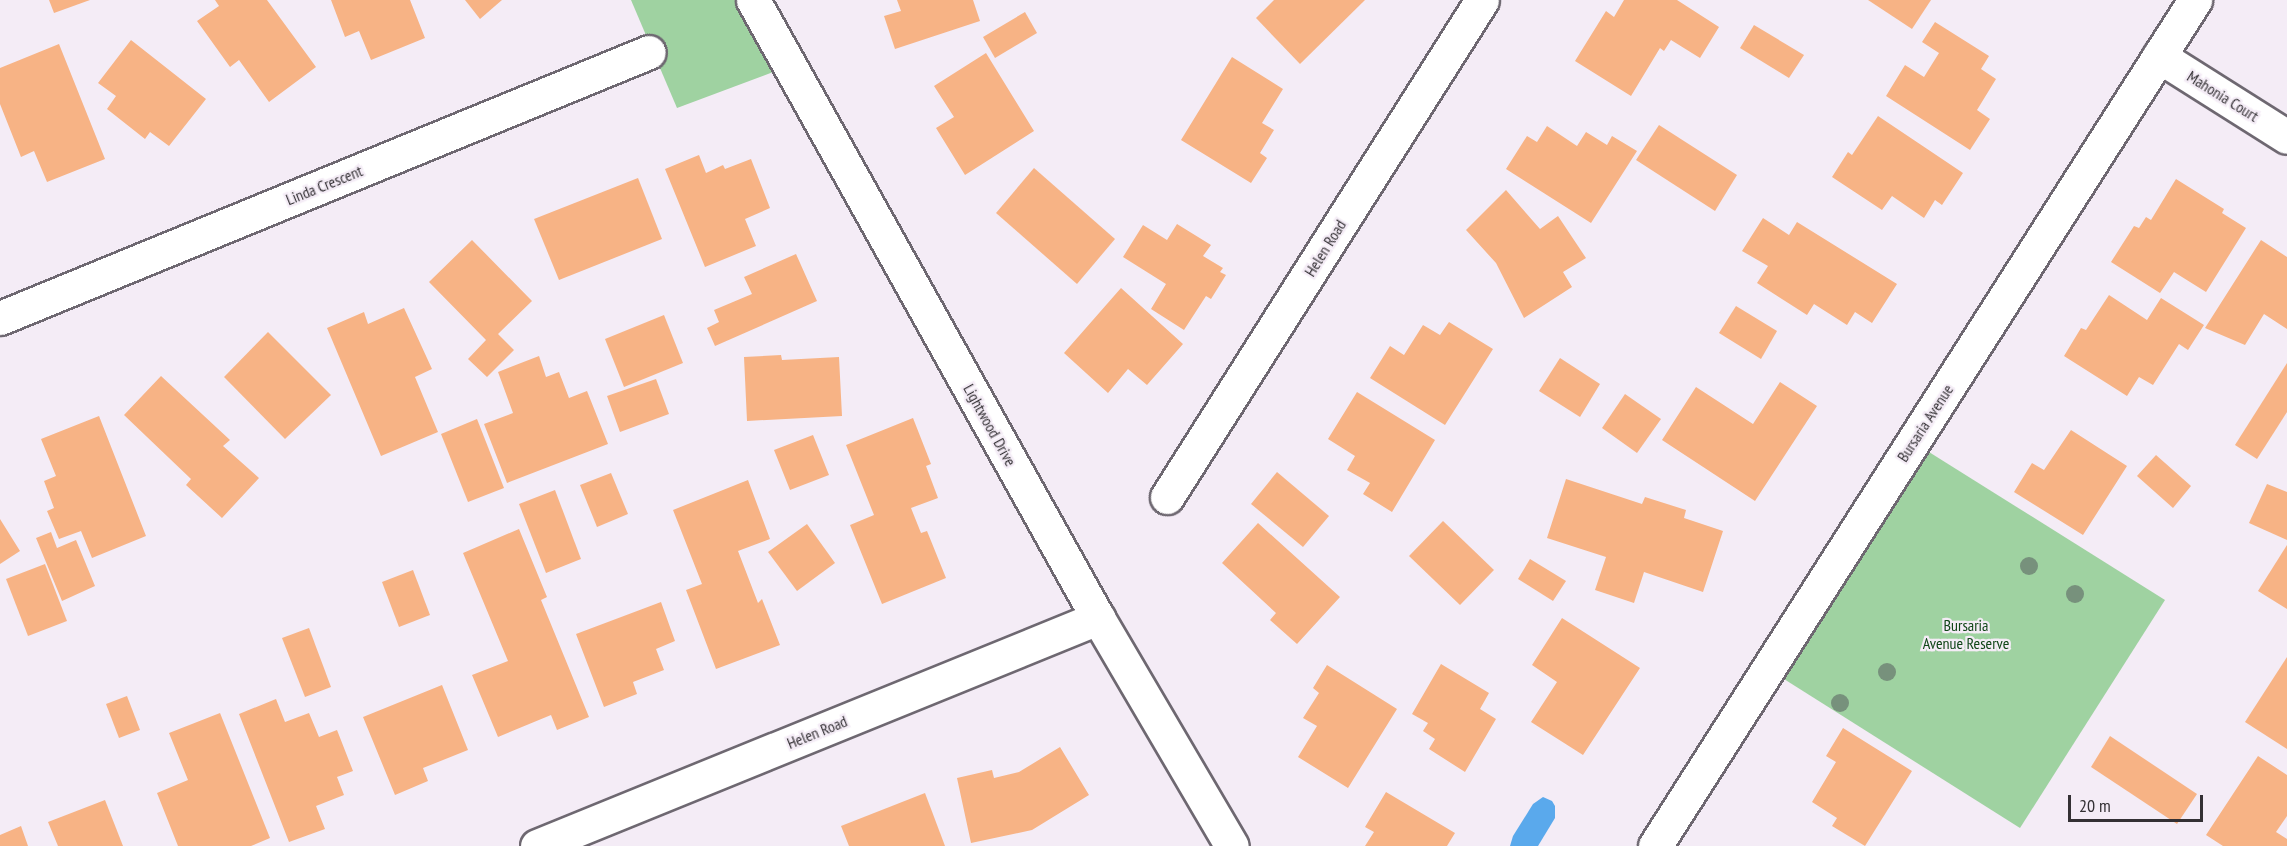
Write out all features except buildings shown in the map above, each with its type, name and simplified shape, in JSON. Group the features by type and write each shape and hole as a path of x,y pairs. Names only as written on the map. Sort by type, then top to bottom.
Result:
{"street":[{"name":"Helen Road","path":"1167,497 1482,0"},
{"name":"Bursaria Avenue","path":"1655,846 2195,0"},
{"name":"Lightwood Drive","path":"760,4 1098,618 1232,846"},
{"name":"Linda Crescent","path":"0,318 649,52"},
{"name":"Mahonia Court","path":"2159,56 2287,137"},
{"name":"Helen Road","path":"537,846 1098,618"}],"green space":[{"path":"631,0 753,0 789,66 677,108"},
{"name":"Bursaria Avenue Reserve","path":"1913,442 2165,600 2020,828 1768,669"}],"water":[{"path":"1543,797 1552,801 1555,806 1555,818 1538,846 1510,846 1513,836 1533,804"}]}
